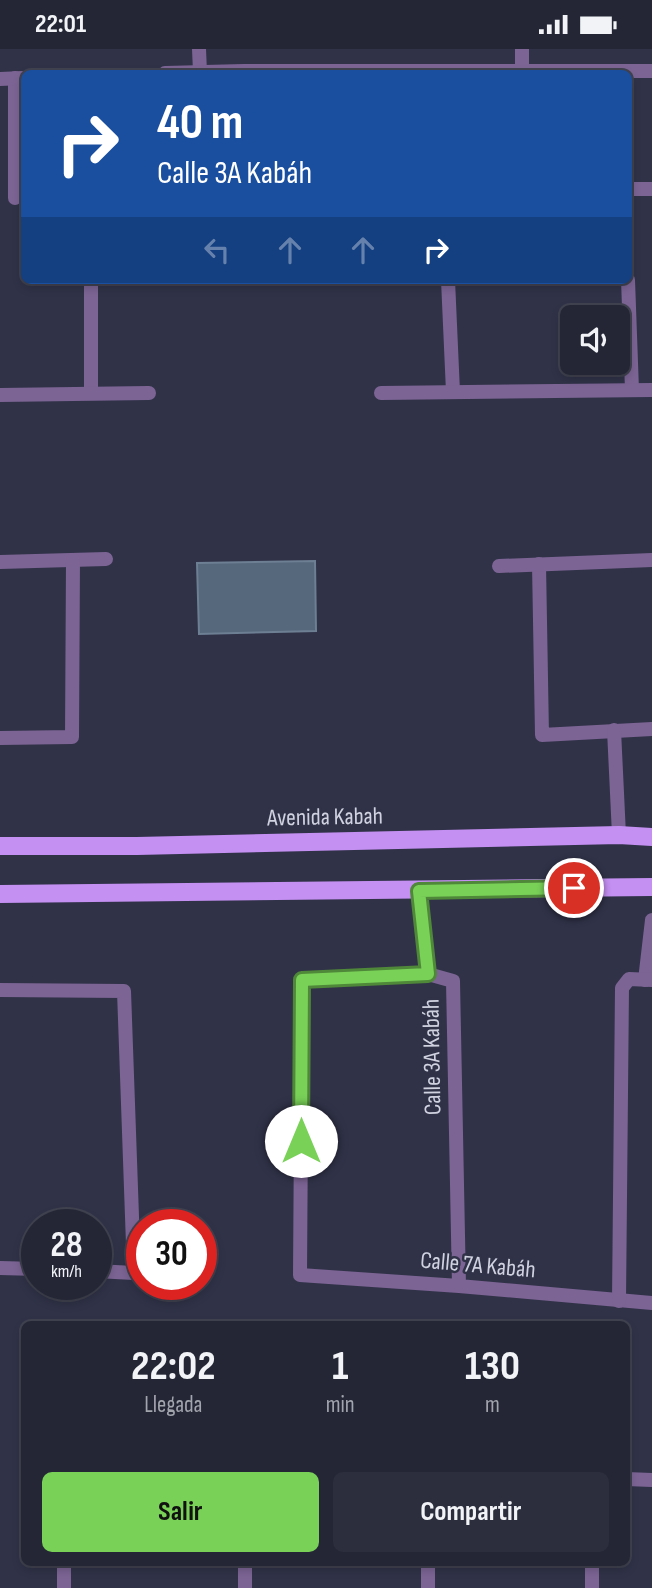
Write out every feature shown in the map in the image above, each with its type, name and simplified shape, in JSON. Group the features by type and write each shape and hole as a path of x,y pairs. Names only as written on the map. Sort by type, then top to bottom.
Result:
{"main road":[{"name":"Avenida Kabah","path":"0,846 151,846 619,835 652,837"},
{"path":"0,894 652,887"}],"street":[{"path":"200,49 201,70"},
{"path":"522,49 522,70"},
{"path":"632,71 652,71"},
{"path":"0,79 20,78 20,197 0,198"},
{"path":"632,189 652,189"},
{"path":"91,284 91,393"},
{"path":"449,284 453,392"},
{"path":"628,284 632,390"},
{"path":"381,393 652,390"},
{"path":"0,395 149,393"},
{"path":"0,562 106,559"},
{"path":"0,738 72,737 73,560"},
{"path":"499,566 652,560"},
{"path":"539,564 542,734 652,729"},
{"path":"614,730 619,835"},
{"path":"419,891 428,974"},
{"path":"619,1301 622,988 629,979 648,980 652,920"},
{"name":"Calle 3A Kabáh","path":"300,1275 302,980 428,974 453,981 459,1286"},
{"path":"0,990 124,991 134,1273 112,1272"},
{"path":"0,1268 21,1269"},
{"name":"Calle 7A Kabáh","path":"300,1275 652,1303"},
{"path":"630,1479 652,1480"},
{"path":"64,1566 64,1588"},
{"path":"245,1566 245,1588"},
{"path":"428,1566 428,1588"},
{"path":"592,1566 592,1588"}],"building":[{"path":"315,561 316,631 199,634 197,563"}],"route":[{"path":"301,1141 302,980 428,974 419,891 574,888"}]}
